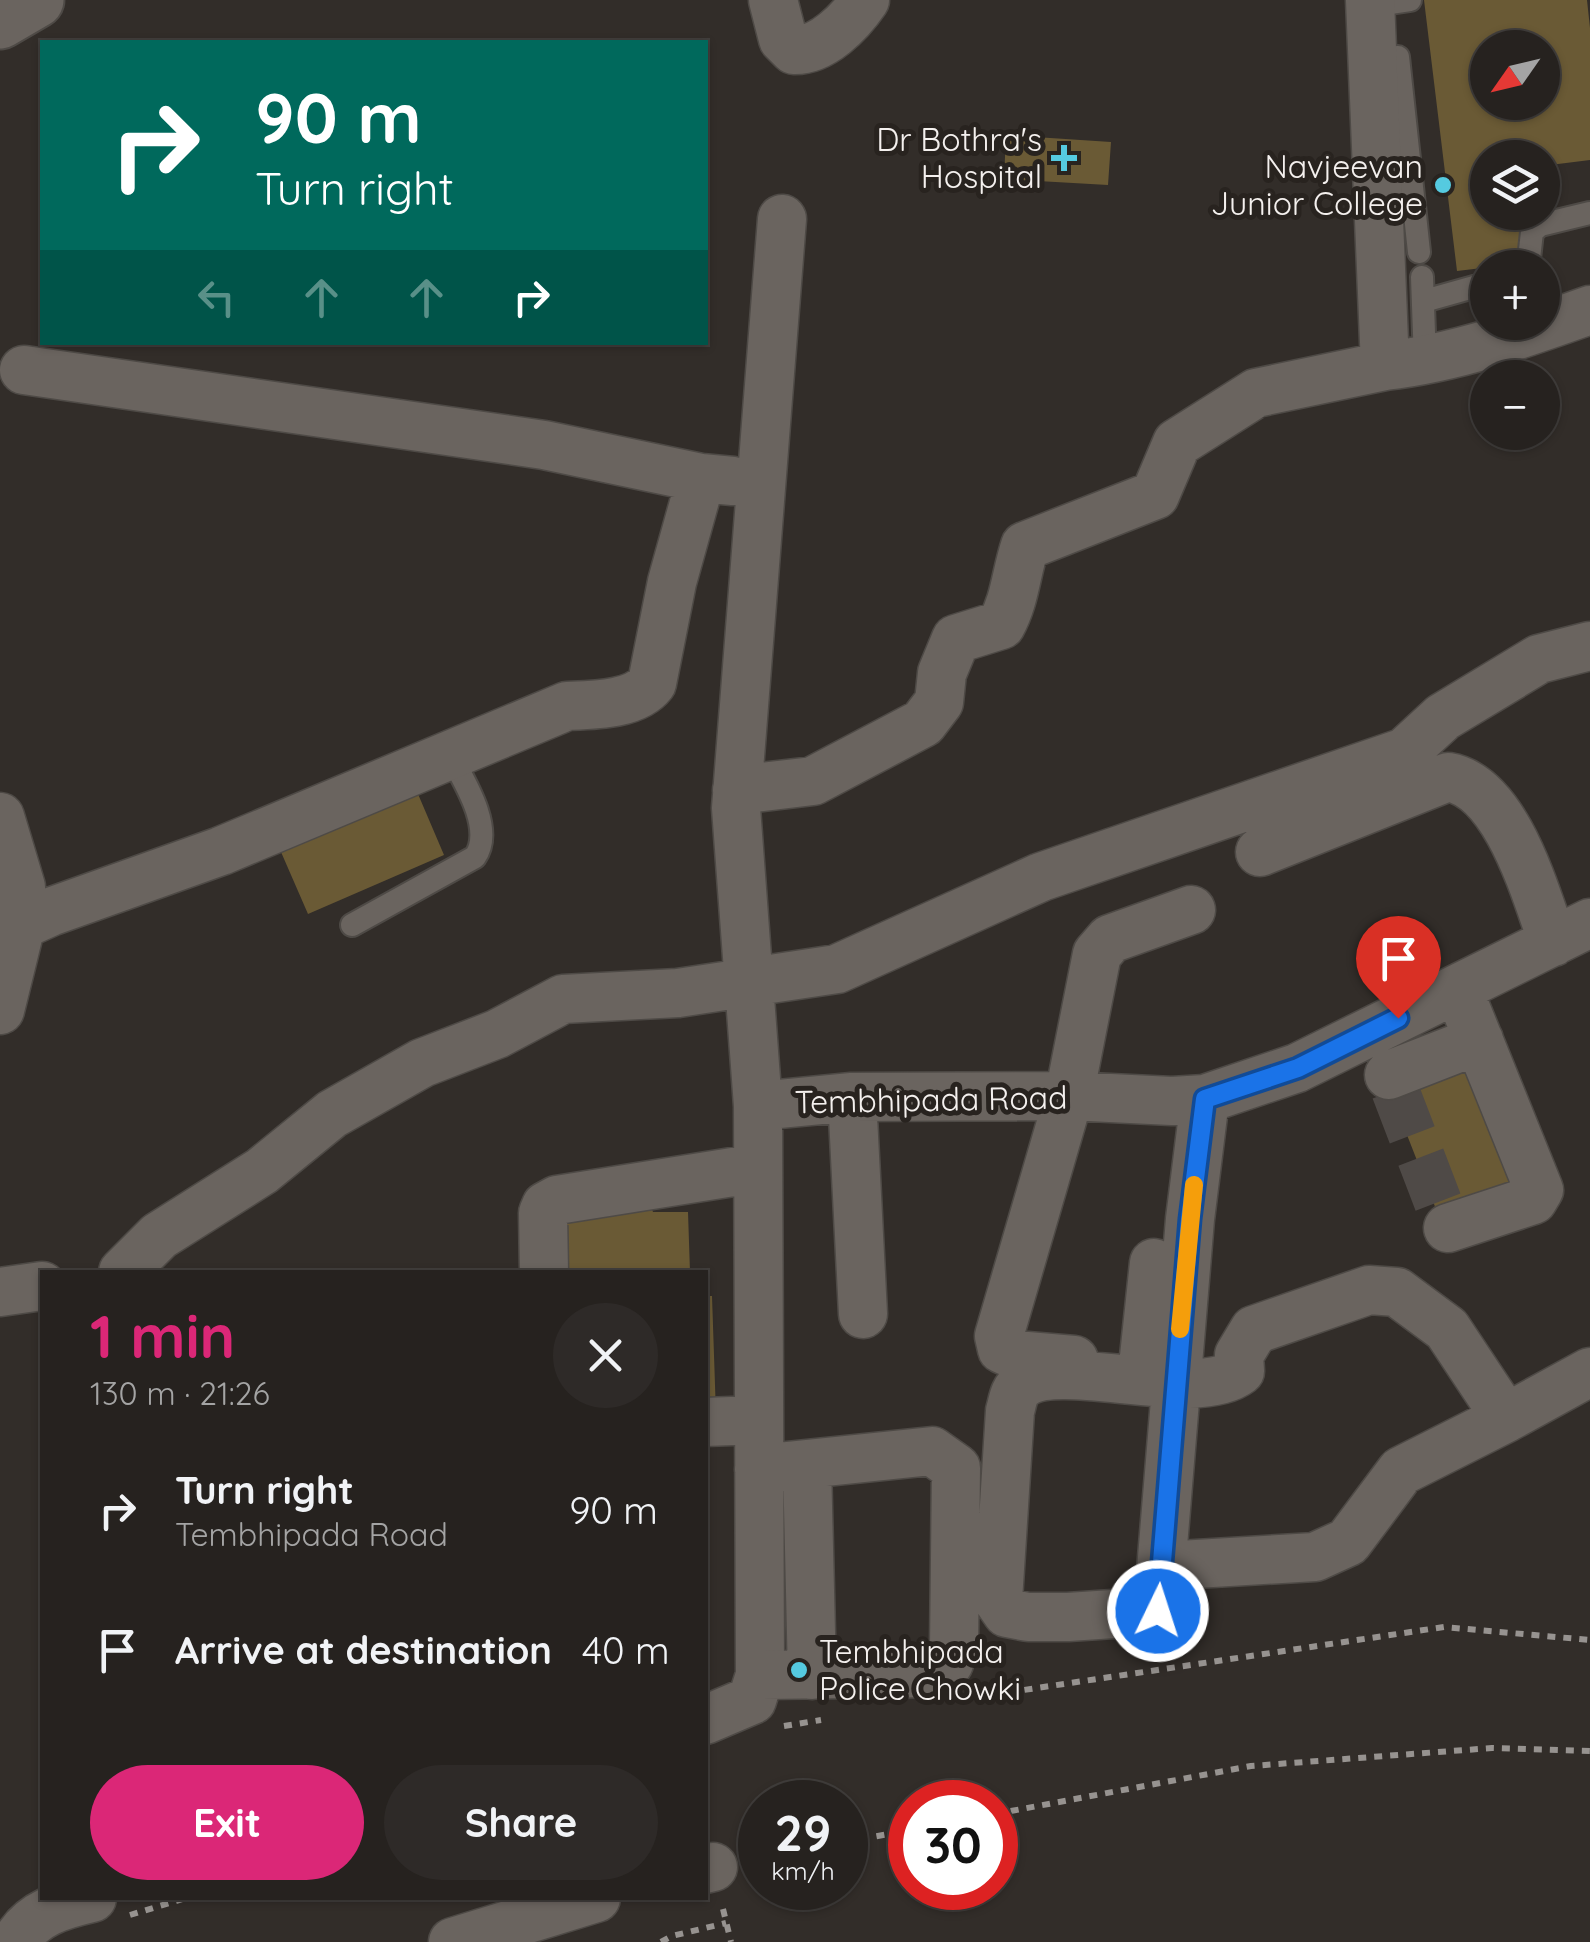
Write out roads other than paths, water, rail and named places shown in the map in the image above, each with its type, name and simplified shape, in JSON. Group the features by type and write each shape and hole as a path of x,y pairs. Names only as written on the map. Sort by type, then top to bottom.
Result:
{"street":[{"path":"0,21 36,0"},
{"path":"773,0 783,39 794,50 805,50 821,44 865,0"},
{"path":"1383,2 1405,364"},
{"path":"758,1106 737,790 782,219"},
{"path":"1560,319 1590,310"},
{"path":"737,790 813,781 923,723 939,702 942,673 956,639 1001,625 1012,604 1025,546 1155,496 1176,443 1256,393 1405,364 1487,340"},
{"path":"24,370 544,445 702,478 762,484"},
{"path":"21,925 221,850 567,706 598,705 644,693 652,683 672,582 702,478"},
{"path":"125,1270 159,1236 262,1171 332,1114 422,1063 497,1034 563,1000 678,993 836,969 1041,878 1405,752 1443,716 1539,659 1590,646"},
{"path":"1260,852 1448,777 1464,780 1482,793 1571,933"},
{"path":"0,817 21,887 21,925 0,1010"},
{"path":"1174,1375 1015,1355 1002,1349 999,1336 1064,1096 1097,954 1110,939 1182,904"},
{"name":"Tembhipada Road","path":"760,1676 758,1106 852,1097 1188,1100 1298,1068 1571,933"},
{"path":"1448,1228 1533,1200 1539,1190 1458,988"},
{"path":"1368,1032 1392,1083 1479,1040"},
{"path":"852,1097 863,1314"},
{"path":"1168,1594 1174,1375 1190,1219 1188,1100"},
{"path":"544,1270 543,1213 546,1206 557,1200 758,1168"},
{"path":"0,1292 40,1286"},
{"path":"1506,1418 1447,1329 1396,1292 1369,1290 1254,1330 1238,1355 1240,1371 1231,1378 1061,1376 1026,1380 1015,1391 1010,1411 998,1600 1006,1613 1068,1617 1315,1557 1348,1542 1401,1471 1506,1418 1590,1372"},
{"path":"708,1422 758,1420"},
{"path":"708,1719 752,1700 760,1676 934,1673 949,1663 954,1648 956,1468 932,1451 759,1469"},
{"path":"808,1464 812,1674"},
{"path":"0,1906 40,1896"},
{"path":"16,1942 24,1926 59,1906 84,1900"},
{"path":"452,1942 589,1900"}],"lane":[{"path":"1398,56 1419,252"},
{"path":"1530,250 1532,232 1540,225 1590,213"},
{"path":"1405,364 1424,301 1422,277"},
{"path":"1424,301 1470,288"},
{"path":"352,925 474,857 483,846 483,831 451,757"}],"tunnel":[{"path":"1395,1090 1448,1228"}],"place":[{"name":"Dr Bothra's Hospital","path":"1064,158"},
{"name":"Navjeevan Junior College","path":"1443,185"},
{"name":"Tembhipada Police Chowki","path":"799,1670"}]}
